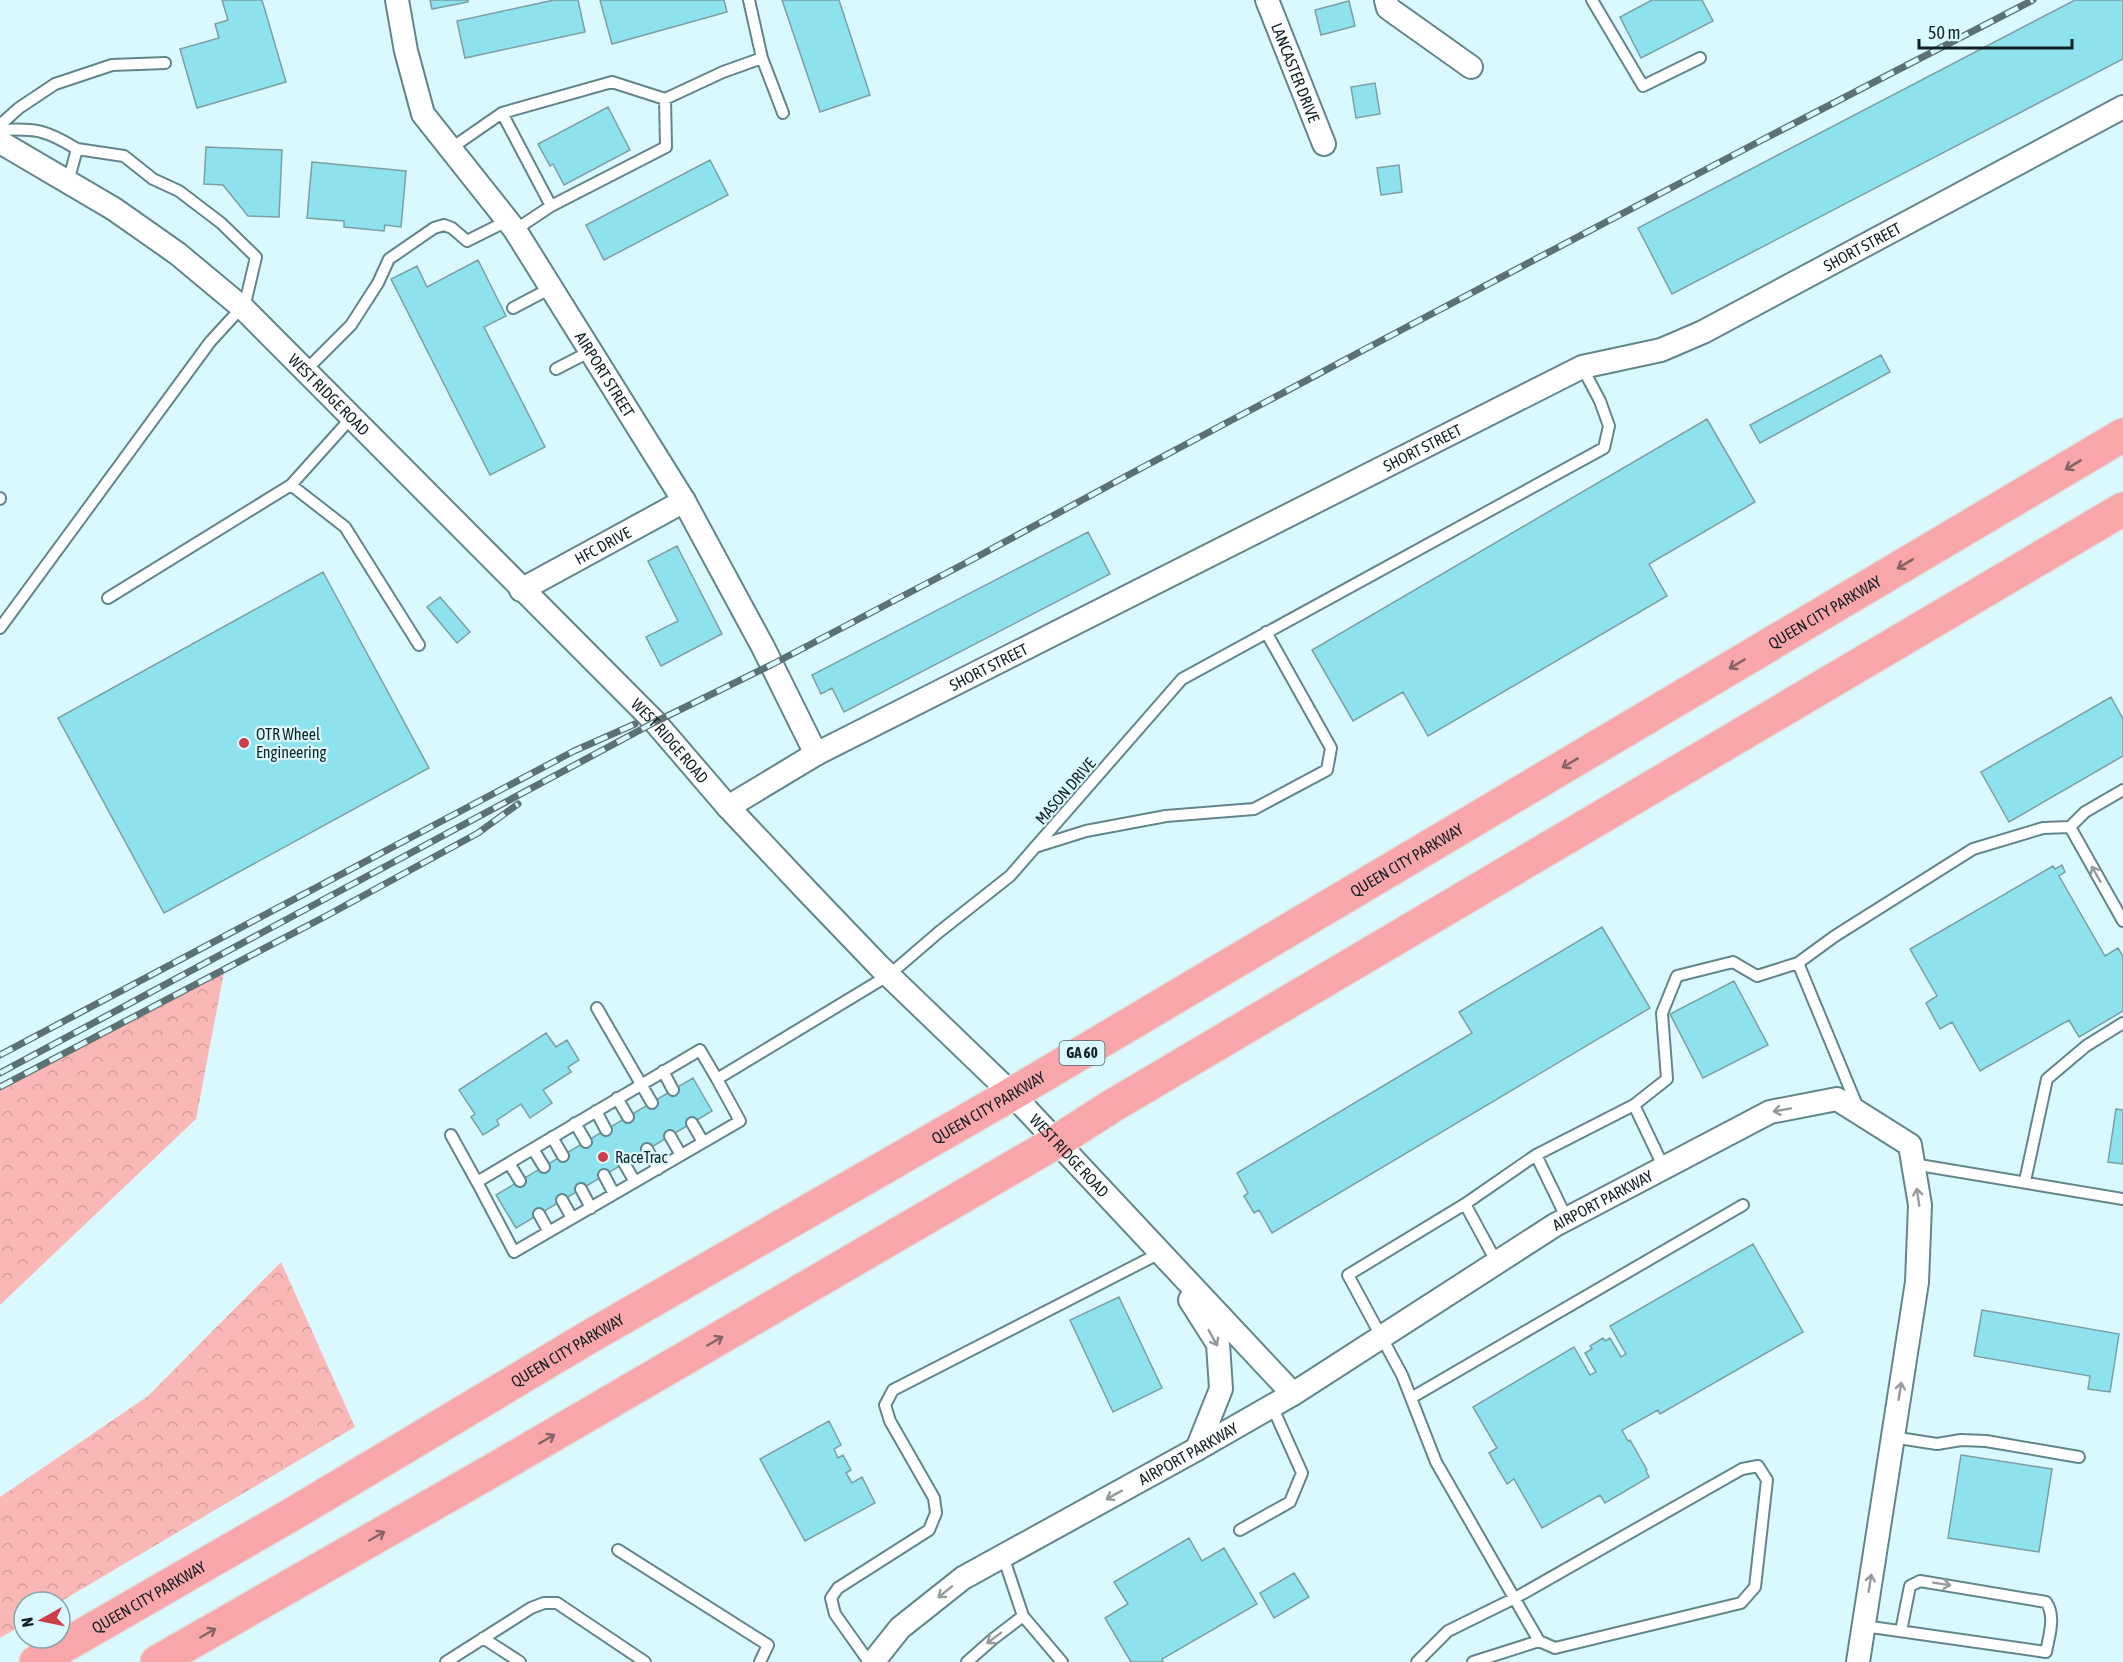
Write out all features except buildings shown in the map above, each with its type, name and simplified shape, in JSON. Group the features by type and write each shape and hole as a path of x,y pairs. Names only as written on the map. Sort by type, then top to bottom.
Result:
{"main road":[{"name":"QUEEN CITY PARKWAY","path":"36,1662 296,1512 589,1337 1012,1094 2123,435"},
{"path":"157,1662 500,1466 1056,1142 1112,1106 2123,509"}],"street":[{"name":"AIRPORT STREET","path":"397,0 406,51 423,114 511,225 684,501 763,647 816,754"},
{"name":"LANCASTER DRIVE","path":"1267,0 1324,144"},
{"path":"1386,0 1388,8 1471,67"},
{"name":"SHORT STREET","path":"728,807 816,754 1582,367 1661,350 1703,332 2123,107"},
{"name":"WEST RIDGE ROAD","path":"1,137 68,182 114,209 178,254 243,308 521,590 655,722 728,807 888,975 1012,1094 1293,1394"},
{"name":"HFC DRIVE","path":"521,590 684,501"},
{"name":"AIRPORT PARKWAY","path":"871,1662 900,1628 963,1578 1293,1394 1567,1219 1770,1112 1837,1100 1910,1145 1920,1205 1917,1282 1858,1662"},
{"path":"1160,1253 1218,1344 1221,1389 1197,1449"}],"lane":[{"path":"749,0 762,58 783,113"},
{"path":"1592,0 1643,87 1700,58"},
{"path":"450,149 502,113 612,81 665,99 723,72 762,58"},
{"path":"1,137 19,108 55,84 112,65 165,63"},
{"path":"306,370 351,325 378,284 389,260 434,228 444,225 452,228 467,241 511,225 666,147 665,99"},
{"path":"502,113 551,206"},
{"path":"0,628 210,342 243,308 256,257 220,223 179,191 153,179 124,156 77,149 53,134 26,128 1,137"},
{"path":"68,182 77,149"},
{"path":"513,308 551,288"},
{"path":"556,369 591,351"},
{"name":"MASON DRIVE","path":"717,1079 888,975 1010,876 1182,678 1604,448 1609,426 1600,401 1582,367"},
{"path":"108,598 291,485 352,417"},
{"path":"291,485 345,527 418,645"},
{"path":"1035,847 1086,831 1166,816 1254,809 1328,770 1331,748 1266,632"},
{"path":"1417,1662 1448,1631 1515,1598 1742,1468 1758,1466 1767,1480 1755,1587 1741,1603 1555,1648 1539,1641 1515,1598 1436,1462 1401,1375 1348,1275 1465,1204 1536,1155 1634,1105 1667,1079 1662,1013 1677,976 1733,962 1757,976 1798,963 1834,936 1973,849 2043,828 2070,827 2085,812 2123,790"},
{"path":"2070,827 2123,921"},
{"path":"1798,963 1860,1114"},
{"path":"597,1008 652,1103"},
{"path":"2025,1181 2047,1079 2086,1046 2123,1023"},
{"path":"451,1135 514,1252 740,1121 700,1050 477,1182"},
{"path":"663,1071 673,1090"},
{"path":"617,1098 628,1117"},
{"path":"1634,1105 1664,1168"},
{"path":"596,1111 606,1130"},
{"path":"575,1123 586,1142"},
{"path":"692,1123 703,1142"},
{"path":"670,1136 681,1155"},
{"path":"552,1137 563,1156"},
{"path":"533,1149 544,1167"},
{"path":"647,1149 658,1169"},
{"path":"1536,1155 1567,1219"},
{"path":"509,1163 520,1181"},
{"path":"624,1163 635,1182"},
{"path":"1913,1164 2123,1199"},
{"path":"604,1175 614,1194"},
{"path":"581,1189 591,1208"},
{"path":"562,1200 572,1218"},
{"path":"1465,1204 1497,1263"},
{"path":"1411,1398 1743,1205"},
{"path":"539,1214 549,1232"},
{"path":"871,1662 835,1614 831,1598 838,1588 929,1530 936,1513 934,1498 890,1421 885,1405 893,1390 1160,1253"},
{"path":"1240,1530 1290,1502 1302,1473 1272,1406"},
{"path":"1892,1437 1936,1444 1961,1440 1986,1441 2079,1456"},
{"path":"618,1550 768,1645 760,1662"},
{"path":"1003,1555 1023,1616 1062,1662"},
{"path":"1864,1626 2046,1652 2051,1609 2046,1602 1920,1581 1910,1586 1900,1631"},
{"path":"446,1662 531,1608 544,1603 557,1604 645,1662"},
{"path":"967,1662 1023,1616"},
{"path":"483,1638 520,1662"},
{"path":"1473,1662 1539,1641"}],"green space":[{"path":"224,972 196,1119 0,1305 0,1083"},
{"path":"281,1262 355,1427 72,1595 72,1590 12,1590 12,1631 0,1638 0,1497 148,1396"}],"railway":[{"path":"0,1073 655,722 771,665 962,565 1420,320 2033,0"},
{"path":"0,1055 574,751 635,724"},
{"path":"0,1087 328,915 478,833 518,804"}],"place":[{"name":"OTR Wheel Engineering","path":"244,743"},
{"name":"RaceTrac","path":"603,1157"}]}
